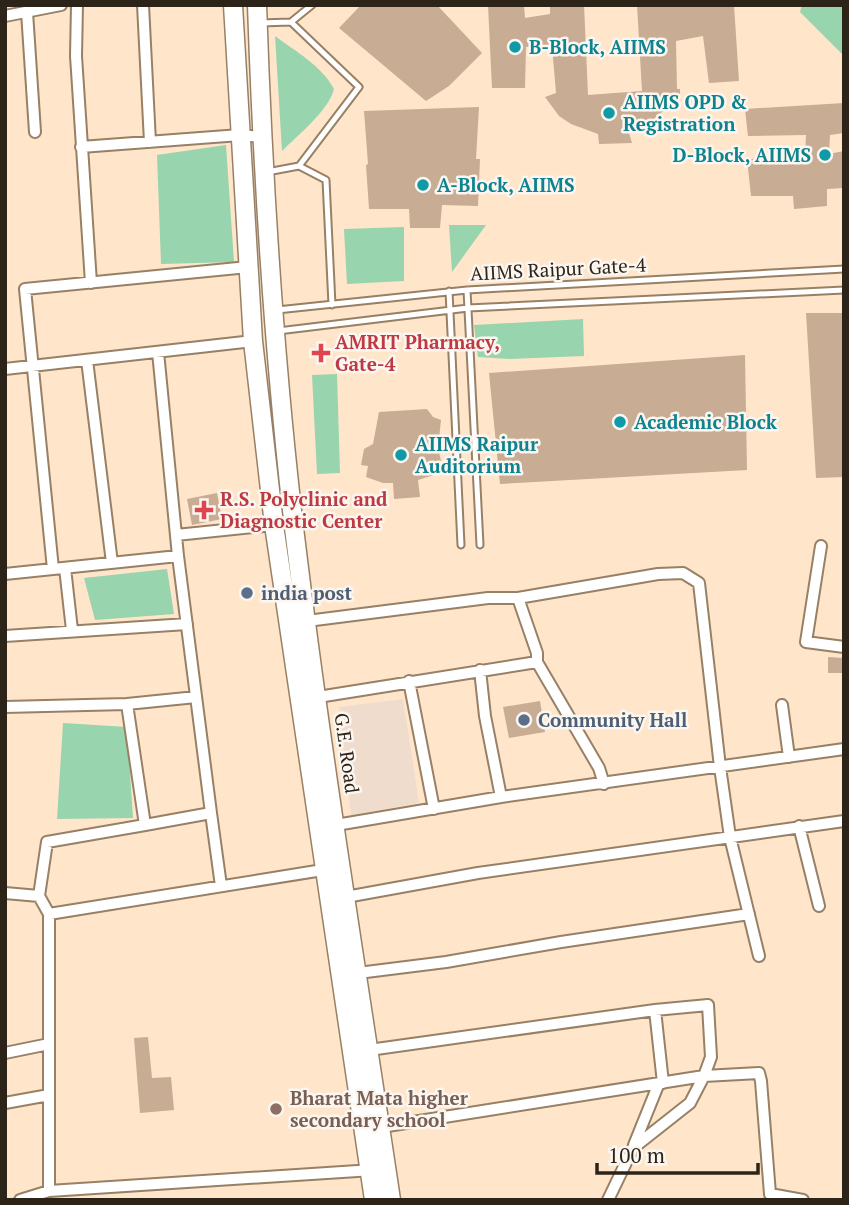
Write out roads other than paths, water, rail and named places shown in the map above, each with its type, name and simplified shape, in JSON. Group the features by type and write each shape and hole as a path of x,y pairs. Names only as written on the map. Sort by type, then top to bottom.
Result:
{"main road":[{"path":"233,5 253,341 274,526 333,869 379,1169 374,1200"},
{"name":"G.E. Road","path":"257,14 275,331 295,535 336,825 333,869 346,897 381,1127 379,1169 391,1200"}],"street":[{"path":"5,16 61,5"},
{"path":"77,5 76,56 91,283"},
{"path":"143,5 150,142"},
{"path":"27,12 35,132"},
{"path":"81,147 240,135 262,136"},
{"path":"72,630 59,568 26,289 248,267"},
{"path":"5,369 253,341"},
{"path":"158,352 178,556 221,886"},
{"path":"87,360 112,563"},
{"path":"176,535 274,526"},
{"path":"821,546 806,642 844,647"},
{"path":"5,574 178,556"},
{"path":"307,621 488,598 518,598 658,574 683,573 699,583 730,837 759,956"},
{"path":"518,598 537,653 537,662 599,768 604,784"},
{"path":"5,636 187,624"},
{"path":"318,697 537,662"},
{"path":"480,670 485,716 500,797"},
{"path":"409,681 434,809"},
{"path":"5,707 127,704 196,697"},
{"path":"127,704 145,825"},
{"path":"782,705 789,757"},
{"path":"336,825 500,797 844,749"},
{"path":"49,1191 49,914 39,896 47,842 211,813"},
{"path":"346,897 478,873 844,821"},
{"path":"799,826 819,906"},
{"path":"49,914 333,869"},
{"path":"5,893 39,896"},
{"path":"358,973 446,962 749,914"},
{"path":"369,1050 708,1005 711,1057 690,1103 633,1148"},
{"path":"608,1200 661,1083 655,1010"},
{"path":"5,1053 49,1044"},
{"path":"381,1127 704,1076 759,1073 770,1194 803,1200"},
{"path":"5,1103 49,1095"},
{"path":"20,1200 49,1191 379,1169"}],"lane":[{"path":"291,22 312,5"},
{"path":"257,14 291,22 359,88 299,166"},
{"path":"264,173 299,166 326,180 332,305"},
{"name":"AIIMS Raipur Gate-4","path":"274,311 449,291 844,269"},
{"path":"467,290 480,545"},
{"name":"AIIMS Raipur Gate-4","path":"275,331 450,309 844,290"},
{"path":"449,291 461,545"}],"place":[{"name":"B-Block, AIIMS","path":"515,47"},
{"name":"AIIMS OPD & Registration","path":"609,113"},
{"name":"D-Block, AIIMS","path":"825,155"},
{"name":"A-Block, AIIMS","path":"423,185"},
{"name":"AMRIT Pharmacy, Gate-4","path":"321,353"},
{"name":"Academic Block","path":"620,422"},
{"name":"AIIMS Raipur Auditorium","path":"401,455"},
{"name":"R.S. Polyclinic and Diagnostic Center","path":"204,510"},
{"name":"india post","path":"247,593"},
{"name":"Community Hall","path":"524,720"},
{"name":"Bharat Mata higher secondary school","path":"276,1109"}]}
